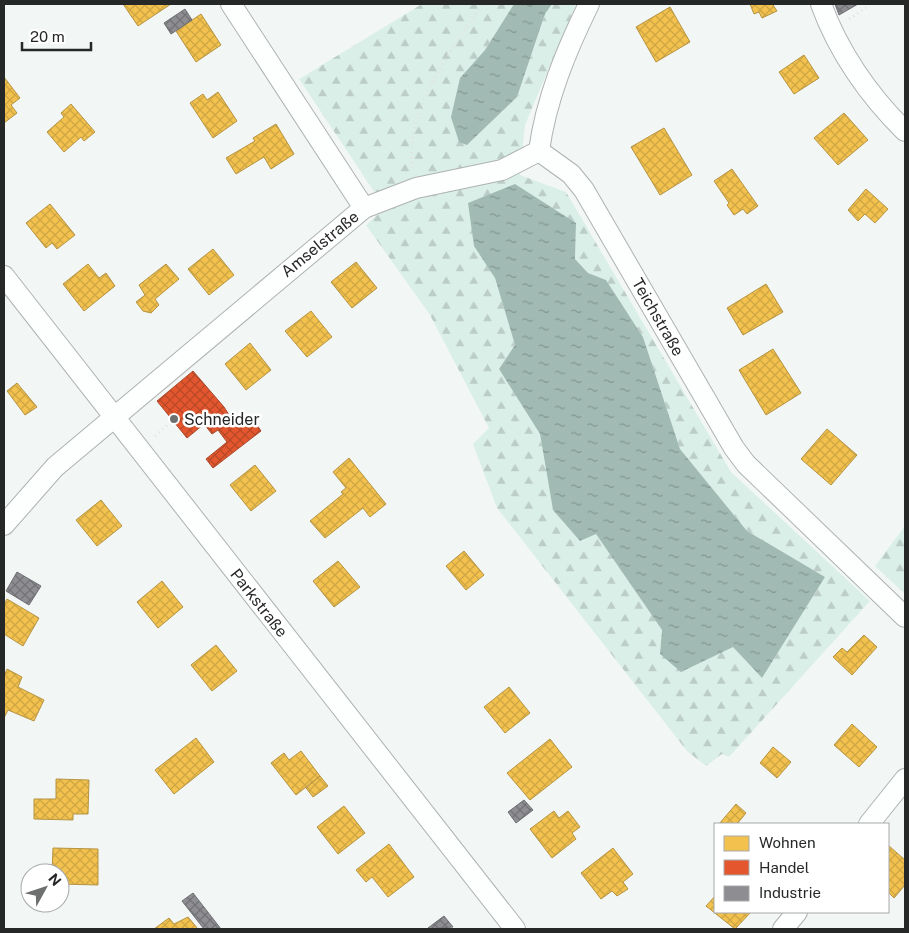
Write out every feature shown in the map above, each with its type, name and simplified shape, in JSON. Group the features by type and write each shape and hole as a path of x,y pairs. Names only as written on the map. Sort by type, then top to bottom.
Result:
{"street":[{"name":"Amselstraße","path":"4,525 55,467 364,208 231,4"},
{"path":"364,208 416,188 502,170 539,151 543,120 572,40 589,4"},
{"path":"821,4 830,26 857,75 905,131"},
{"name":"Teichstraße","path":"539,151 571,174 584,190 734,448 746,464 905,617"},
{"name":"Parkstraße","path":"4,276 515,929"},
{"path":"870,823 905,779"},
{"path":"783,929 796,913"}],"path":[{"path":"416,188 412,159 413,133 419,111 434,78 481,4"},
{"path":"152,438 170,423"}],"green space":[{"path":"422,4 514,4 485,50 460,78 467,145 517,97 545,14 552,4 576,4 525,125 520,175 566,192 731,472 870,601 729,757 722,754 706,766 687,751 497,508 473,444 489,428 430,315 366,225 385,208 299,79","holes":["576,223 575,259 588,273 606,280 643,337 680,449 747,531 825,577 762,678 733,647 660,654 662,630 596,534 553,510 540,434 499,369 515,345 495,278"]},
{"path":"905,526 905,594 875,566"}],"water":[{"path":"514,4 552,4 545,14 517,97 467,145 459,142 451,117 460,78 485,50"},
{"path":"515,184 576,223 575,259 588,273 606,280 643,337 680,449 747,531 825,577 762,678 733,647 681,672 660,654 662,630 596,534 580,541 553,510 540,434 499,369 515,345 495,278 474,246 468,203"}],"building: Wohnen":[{"path":"123,4 171,4 138,26"},
{"path":"750,4 776,4 773,5 777,11 762,18 759,12 754,14"},
{"path":"670,7 690,42 656,62 636,27"},
{"path":"201,14 221,45 196,62 176,31"},
{"path":"804,55 819,78 794,94 779,72"},
{"path":"4,77 20,98 11,105 17,113 4,123"},
{"path":"218,92 237,121 213,138 190,103 203,94 207,100"},
{"path":"71,104 95,132 84,141 81,137 64,152 47,132 64,117 61,113"},
{"path":"844,113 868,140 838,165 814,138"},
{"path":"276,124 294,154 271,169 264,157 236,174 226,158 255,141 253,138"},
{"path":"664,128 692,175 660,195 631,147"},
{"path":"732,169 758,206 747,214 743,209 734,215 727,205 729,203 714,181"},
{"path":"866,189 888,209 875,223 865,214 858,221 848,210"},
{"path":"50,204 75,235 57,249 52,243 46,248 26,223"},
{"path":"213,249 234,275 209,295 188,269"},
{"path":"356,262 377,288 352,308 331,282"},
{"path":"88,264 99,278 106,273 115,286 84,311 63,284"},
{"path":"166,264 179,279 155,299 159,305 151,313 143,311 136,302 145,295 139,285"},
{"path":"766,284 783,312 743,335 727,308"},
{"path":"311,311 332,337 307,357 285,331"},
{"path":"250,343 271,370 246,390 225,364"},
{"path":"773,349 801,393 766,415 739,370"},
{"path":"17,383 37,407 25,415 7,391"},
{"path":"827,429 857,455 831,485 801,459"},
{"path":"349,458 386,504 370,517 363,508 325,538 310,521 343,494 341,492 346,488 333,472"},
{"path":"255,465 276,491 251,511 230,485"},
{"path":"101,500 122,526 97,546 76,520"},
{"path":"464,551 484,575 466,590 446,566"},
{"path":"338,561 360,587 334,607 313,581"},
{"path":"162,581 183,607 158,628 137,602"},
{"path":"7,599 39,618 23,646 4,634 4,605"},
{"path":"864,635 877,647 852,675 833,657 842,648 847,652"},
{"path":"216,645 237,671 212,691 191,665"},
{"path":"7,669 22,677 18,687 44,700 34,721 8,710 4,718 4,676"},
{"path":"509,687 530,713 505,733 484,707"},
{"path":"852,724 877,747 859,767 834,745"},
{"path":"196,738 214,762 174,794 155,770"},
{"path":"550,739 572,767 530,800 507,773"},
{"path":"773,747 791,762 777,778 760,763"},
{"path":"301,751 320,776 296,795 271,763 284,753 289,760"},
{"path":"320,776 328,786 313,797 306,788"},
{"path":"56,779 89,780 88,814 73,814 73,820 34,819 34,799 56,799"},
{"path":"736,804 746,813 738,823 720,823"},
{"path":"344,806 365,833 338,854 317,827"},
{"path":"554,811 559,818 568,811 580,827 572,833 576,839 552,858 530,829"},
{"path":"389,844 414,877 388,897 372,877 366,882 356,870"},
{"path":"889,846 905,860 905,885 894,898 889,893"},
{"path":"53,848 98,849 98,885 70,884 70,863 52,863"},
{"path":"613,848 633,874 623,882 628,889 617,896 612,891 601,899 581,873"},
{"path":"714,897 714,912 706,906"},
{"path":"715,913 750,913 735,929"},
{"path":"188,917 198,929 154,929 169,918 174,924"}],"building: Handel":[{"path":"193,371 224,407 235,427 250,415 261,431 213,468 206,459 227,442 218,430 212,434 204,424 187,438 157,401"}],"building: Industrie":[{"path":"835,4 858,4 839,15"},
{"path":"185,9 192,20 171,34 164,23"},
{"path":"17,572 41,586 29,605 6,591"},
{"path":"524,800 533,810 516,823 508,812"},
{"path":"193,893 221,929 204,929 182,901"},
{"path":"444,916 453,927 428,929 428,928"}],"place":[{"name":"Schneider","path":"174,419"}]}
